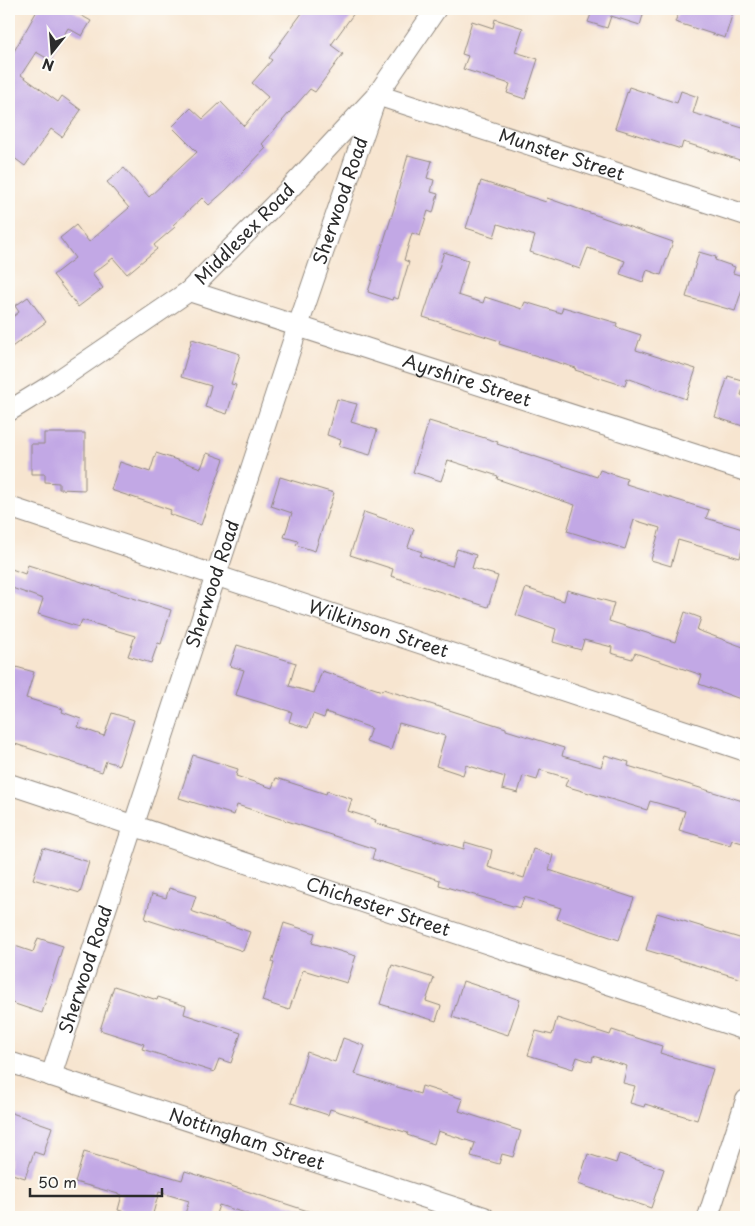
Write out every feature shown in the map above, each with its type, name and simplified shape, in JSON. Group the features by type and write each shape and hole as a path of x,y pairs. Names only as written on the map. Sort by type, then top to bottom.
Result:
{"street":[{"name":"Middlesex Road","path":"9,411 53,384 189,290 282,196 377,95 436,9"},
{"name":"Munster Street","path":"377,95 746,215"},
{"name":"Sherwood Road","path":"51,1076 298,326 377,95"},
{"name":"Ayrshire Street","path":"189,290 746,471"},
{"name":"Wilkinson Street","path":"9,507 746,751"},
{"name":"Chichester Street","path":"9,784 746,1030"},
{"name":"Nottingham Street","path":"9,1062 484,1217"},
{"path":"708,1217 746,1100"}],"building":[{"path":"38,9 70,9 91,21 82,36 68,28 50,60 36,52 21,75 58,102 62,96 81,110 62,137 51,129 25,166 9,154 9,60"},
{"path":"305,9 357,9 331,45 343,54 315,92 310,89 262,144 266,148 226,190 209,205 202,198 173,225 175,227 154,245 157,249 127,274 113,258 92,274 103,288 78,307 53,275 75,258 60,238 76,225 89,242 129,208 107,182 124,168 149,197 197,152 172,127 191,108 203,119 221,102 244,126 268,97 252,83 272,60 269,58"},
{"path":"593,9 645,9 640,25 611,16 607,28 588,22"},
{"path":"680,9 734,9 725,38 675,22"},
{"path":"495,19 523,28 515,52 538,59 525,99 507,93 510,84 463,69 468,56 462,54 472,21 493,28"},
{"path":"629,87 677,103 681,91 698,97 693,113 746,129 746,162 683,142 681,149 615,128"},
{"path":"408,155 432,161 427,178 434,180 431,192 438,194 433,213 428,211 420,236 412,233 404,260 409,262 398,299 393,297 392,300 368,292 396,202"},
{"path":"481,181 546,202 547,198 673,242 661,275 647,270 643,282 620,274 625,261 588,248 580,269 530,252 535,236 498,224 494,237 466,228"},
{"path":"444,252 468,260 458,295 483,303 485,297 522,309 525,302 561,313 563,307 617,323 616,327 641,335 636,350 696,369 686,399 627,378 625,386 575,370 576,368 499,344 500,341 423,317"},
{"path":"699,252 716,257 715,260 735,267 733,273 746,277 735,311 686,297"},
{"path":"28,297 46,322 9,349 9,320 19,312 15,306"},
{"path":"192,339 240,354 231,384 236,385 227,414 205,407 211,386 181,377"},
{"path":"728,376 745,381 741,395 746,397 746,427 715,417"},
{"path":"337,399 357,404 351,422 377,430 370,455 339,446 341,440 327,435"},
{"path":"429,421 498,442 497,444 597,477 600,470 627,479 626,484 709,510 706,518 746,530 740,558 678,540 671,566 651,560 660,528 634,520 625,549 567,531 575,505 497,479 498,476 448,460 441,481 413,472"},
{"path":"44,433 85,433 85,490 59,489 59,483 45,482 45,474 31,474 31,444 44,444"},
{"path":"156,453 201,468 207,453 224,459 201,525 169,514 171,510 111,490 120,462 150,472"},
{"path":"280,477 334,493 315,551 296,545 298,541 284,537 292,513 271,506"},
{"path":"364,512 414,529 408,547 422,552 420,556 452,566 457,549 476,555 472,568 498,576 488,607 391,576 393,569 350,555"},
{"path":"28,565 171,610 161,644 158,643 151,663 128,656 135,636 82,620 79,627 38,614 43,599 9,587 9,568 25,574"},
{"path":"526,588 564,601 567,590 614,603 609,621 675,642 685,612 701,618 697,630 746,648 746,701 699,684 702,675 635,653 632,659 611,653 612,647 584,640 581,650 553,642 556,629 516,615"},
{"path":"237,645 296,663 289,686 314,693 322,671 564,748 562,756 601,767 605,755 629,762 628,766 746,802 746,844 732,840 730,845 679,830 685,811 650,801 647,810 565,786 568,778 540,770 537,780 523,776 518,793 502,789 505,777 466,765 463,775 436,766 445,736 399,723 391,750 366,742 371,728 326,712 324,718 313,714 308,728 289,722 292,712 236,695 244,670 230,666"},
{"path":"9,665 34,672 26,698 63,709 62,712 81,719 78,727 104,736 112,713 134,720 119,765 106,761 102,772 9,742"},
{"path":"193,755 238,769 236,776 272,788 276,778 326,794 327,791 352,799 348,811 376,820 375,823 464,849 465,842 492,850 488,867 524,878 533,849 553,855 549,870 634,898 619,940 557,919 561,908 524,897 520,908 439,885 440,880 372,859 375,849 237,805 234,815 179,798"},
{"path":"43,848 89,862 80,893 33,879"},
{"path":"169,888 196,896 191,911 250,932 243,951 145,919 152,894 166,898"},
{"path":"657,913 746,940 746,964 742,979 646,950"},
{"path":"284,923 315,933 312,943 356,956 347,983 303,970 289,1010 262,1001"},
{"path":"38,938 63,946 42,1013 9,1002 9,944 33,952"},
{"path":"392,965 434,978 426,1001 441,1006 436,1021 380,1004"},
{"path":"463,981 520,1000 508,1035 452,1017"},
{"path":"114,986 157,1000 158,997 186,1006 184,1014 241,1033 231,1063 219,1059 214,1072 142,1049 144,1044 100,1030"},
{"path":"557,1018 610,1035 612,1030 662,1046 660,1053 713,1069 697,1120 645,1104 644,1107 630,1103 635,1086 623,1083 627,1066 593,1056 592,1062 577,1057 573,1069 528,1055 536,1031 552,1035"},
{"path":"343,1038 365,1046 355,1074 420,1094 422,1086 463,1099 459,1111 521,1131 513,1157 502,1154 499,1164 471,1156 475,1143 438,1131 434,1144 407,1135 408,1133 330,1109 328,1115 291,1103 307,1052 335,1062"},
{"path":"9,1112 52,1127 43,1155 34,1152 25,1178 9,1173"},
{"path":"84,1152 182,1180 185,1171 317,1214 316,1217 247,1217 248,1214 219,1205 215,1217 184,1217 189,1201 159,1192 152,1217 144,1217 118,1210 122,1195 75,1182"},
{"path":"588,1154 616,1163 619,1154 664,1169 651,1208 578,1184"}]}
